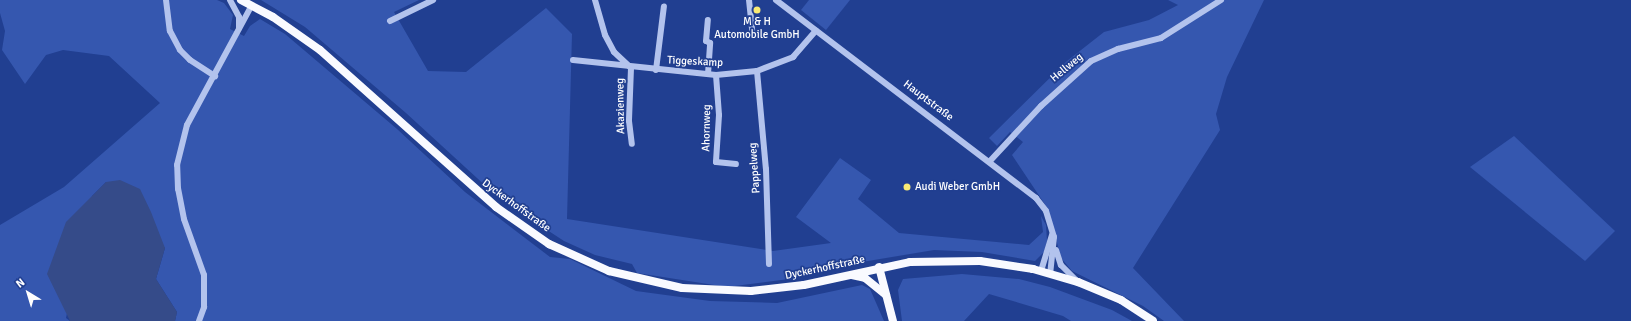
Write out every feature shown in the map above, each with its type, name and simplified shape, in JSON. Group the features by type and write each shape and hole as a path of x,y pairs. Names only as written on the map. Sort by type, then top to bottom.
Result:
{"main road":[{"name":"Dyckerhoffstraße","path":"241,0 252,4 295,31 320,50 496,207 526,230 575,257 609,271 682,288 724,291 774,289 910,262 980,260 1050,273 1078,282 1121,300 1153,321"},
{"path":"879,267 893,321"},
{"path":"849,274 865,278 886,295"}],"street":[{"path":"166,0 170,31 180,50 190,60 215,76"},
{"path":"230,0 239,18 239,29"},
{"path":"390,21 433,0"},
{"path":"595,0 605,35 614,52 631,68"},
{"path":"749,0 752,31"},
{"name":"Hauptstraße","path":"776,0 990,161 1036,198 1046,211 1055,246 1050,273"},
{"name":"Hellweg","path":"990,161 1041,106 1092,60 1118,48 1161,38 1220,0"},
{"path":"199,321 204,307 204,275 184,219 178,189 177,165 187,125 215,76 252,4"},
{"path":"656,70 664,6"},
{"path":"708,20 706,41 710,43 708,74"},
{"name":"Tiggeskamp","path":"573,60 631,68 716,75 757,71 793,57 816,31"},
{"name":"Akazienweg","path":"631,68 629,121 632,144"},
{"name":"Pappelweg","path":"757,71 766,169 769,264"},
{"name":"Ahornweg","path":"716,75 719,115 716,162 736,164"},
{"path":"1041,271 1052,231"},
{"path":"1055,246 1061,265 1078,282"}],"shaded area":[{"path":"0,0 217,0 224,3 233,15 230,29 244,36 250,26 260,19 285,34 397,129 465,192 550,257 570,259 636,291 710,301 777,303 862,285 870,289 884,321 175,321 177,312 156,279 165,248 106,182 92,196 66,318 70,321 0,321 0,225 64,187 160,103 109,56 63,50 46,55 25,84 2,50 5,31 0,13"},
{"path":"261,0 419,0 394,12 428,71 466,72 546,8 572,34 567,219 773,251 831,243 796,217 840,158 871,180 858,199 899,233 1029,245 1043,232 1041,216 1046,225 1047,241 1044,252 1035,261 982,252 934,250 838,266 789,279 727,287 637,273 632,264 595,255 564,241 501,200 406,113 305,27"},
{"path":"809,0 850,0 826,30 801,10"},
{"path":"1168,0 1264,0 1227,77 1216,114 1220,130 1133,268 1184,321 1164,321 1143,306 1072,271 1061,258 1048,209 1012,155 1023,142 1010,132 997,146 989,138 1067,61 1104,32 1149,20 1178,5"},
{"path":"1514,136 1615,231 1585,261 1470,167"},
{"path":"120,180 140,189 151,212 165,248 156,279 177,312 175,321 70,321 47,274 66,222 106,182"},
{"path":"962,274 1019,279 1050,287 1112,310 1132,321 1071,321 1063,316 989,294 964,321 902,321 898,290 903,279"}],"place":[{"name":"M & H Automobile GmbH","path":"757,10"},
{"name":"Audi Weber GmbH","path":"907,187"}]}
